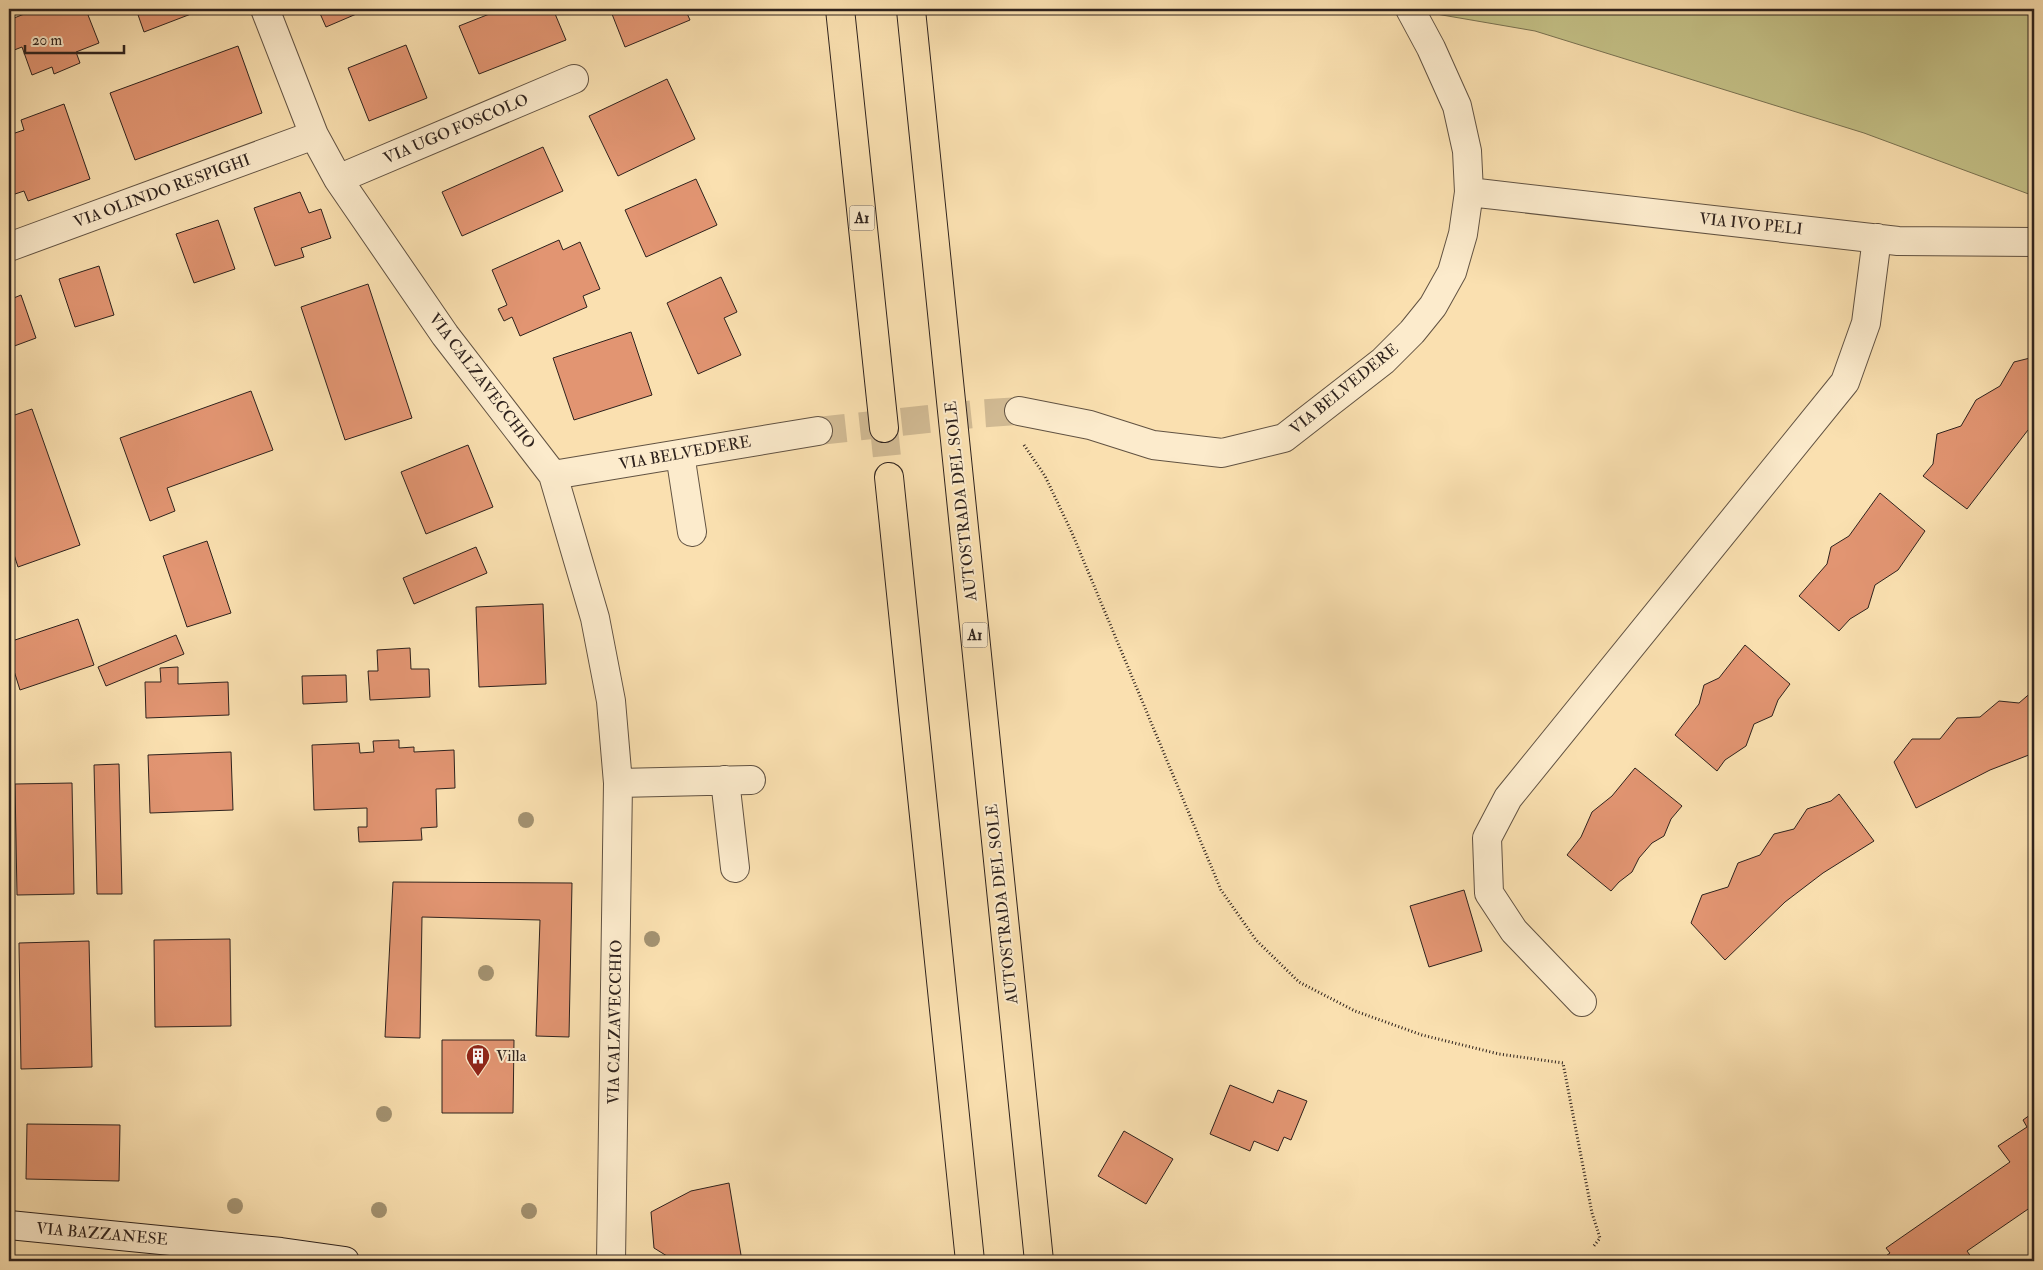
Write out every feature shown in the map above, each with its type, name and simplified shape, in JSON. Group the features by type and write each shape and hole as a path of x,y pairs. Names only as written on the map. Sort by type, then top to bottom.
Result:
{"highway":[{"name":"A1","path":"840,9 884,428"},
{"name":"AUTOSTRADA DEL SOLE","path":"911,10 1039,1261"},
{"path":"889,477 970,1261"}],"street":[{"name":"VIA CALZAVECCHIO","path":"265,9 314,135 338,179 445,335 553,475 595,618 610,701 618,783 611,1261"},
{"name":"VIA BELVEDERE","path":"1019,411 1090,425 1153,445 1222,453 1284,438 1383,361 1412,332 1433,306 1452,272 1463,234 1469,192 1467,151 1457,106 1410,9"},
{"name":"VIA UGO FOSCOLO","path":"338,179 574,79"},
{"name":"VIA OLINDO RESPIGHI","path":"9,247 314,135"},
{"name":"VIA IVO PELI","path":"1469,192 1898,241 2034,242"},
{"path":"1582,1002 1514,931 1489,893 1488,838 1508,798 1845,382 1866,323 1877,238"},
{"name":"VIA BELVEDERE","path":"553,475 818,431"},
{"path":"680,454 692,532"},
{"path":"618,783 738,780 735,868"},
{"name":"VIA BAZZANESE","path":"9,1225 254,1249 345,1261"}],"path":[{"path":"1022,441 1045,476 1072,533 1221,890 1251,933 1300,982 1354,1011 1422,1035 1499,1054 1563,1063 1592,1213 1600,1238 1593,1247"}],"shaded area":[{"path":"1412,9 2034,9 2034,196 1864,133 1535,31"}],"building":[{"path":"37,9 97,9 88,15 99,43 76,52 80,63 54,74 52,67 32,75 22,47 9,52 9,20"},
{"path":"136,9 204,9 144,32"},
{"path":"318,9 368,9 326,27"},
{"path":"502,9 553,9 566,40 479,74 459,26"},
{"path":"610,9 685,9 690,20 625,47"},
{"path":"406,45 427,98 369,121 348,68"},
{"path":"238,46 262,113 135,160 110,93"},
{"path":"667,79 695,139 618,176 589,116"},
{"path":"64,104 90,179 28,201 24,191 9,196 9,135 24,130 21,120"},
{"path":"543,147 563,191 462,236 442,192"},
{"path":"696,179 717,225 646,257 625,210"},
{"path":"300,192 309,213 321,209 331,238 301,248 304,257 275,266 254,208"},
{"path":"218,220 235,269 194,283 176,234"},
{"path":"559,240 563,250 580,242 600,289 583,296 587,307 520,336 512,317 504,321 498,309 507,305 492,270"},
{"path":"99,266 114,315 75,327 59,279"},
{"path":"721,277 737,312 724,318 741,355 698,374 667,303"},
{"path":"368,284 412,418 345,440 301,307"},
{"path":"21,295 36,338 9,348 9,300"},
{"path":"631,332 652,395 574,420 553,358"},
{"path":"2034,357 2034,426 2028,430 1967,509 1923,476 1933,464 1937,434 1961,426 1976,400 2000,386 2014,362"},
{"path":"251,391 273,450 167,488 175,511 150,521 120,438"},
{"path":"32,409 80,545 18,567 9,539 9,417"},
{"path":"468,445 493,507 426,534 401,472"},
{"path":"1880,493 1925,531 1898,570 1875,585 1868,608 1850,619 1839,631 1799,596 1827,564 1831,547 1849,536"},
{"path":"207,541 231,613 187,627 163,556"},
{"path":"476,547 487,573 414,604 403,578"},
{"path":"543,604 546,684 479,687 476,607"},
{"path":"78,619 94,665 20,690 9,655 9,642"},
{"path":"176,635 184,654 106,686 98,667"},
{"path":"1745,645 1790,684 1778,700 1772,716 1754,724 1746,746 1725,760 1717,771 1675,735 1699,704 1704,685 1719,678"},
{"path":"410,648 411,669 429,669 430,697 370,700 368,671 378,671 377,650"},
{"path":"178,667 178,684 228,682 229,715 146,718 145,682 161,682 160,668"},
{"path":"346,675 347,702 303,704 302,676"},
{"path":"2034,690 2034,753 1990,770 1916,808 1894,762 1912,739 1940,739 1957,718 1980,717 1999,701 2019,703"},
{"path":"399,740 399,748 414,747 414,752 454,750 455,788 436,789 437,827 421,828 422,840 359,842 358,827 367,827 367,808 314,810 312,745 359,743 360,753 374,752 373,741"},
{"path":"231,752 233,810 150,813 148,755"},
{"path":"119,764 122,894 97,894 94,765"},
{"path":"1635,768 1682,806 1671,819 1664,836 1652,843 1639,858 1632,872 1611,891 1567,855 1581,837 1592,812 1612,796"},
{"path":"72,783 74,894 17,895 15,784"},
{"path":"1839,794 1874,841 1823,873 1785,902 1725,960 1691,923 1702,895 1728,887 1738,863 1760,855 1774,834 1794,829 1807,809 1831,801"},
{"path":"393,882 572,883 569,1037 536,1036 540,920 422,917 420,1038 385,1037"},
{"path":"1464,890 1482,951 1429,967 1410,906"},
{"path":"230,939 231,1026 155,1027 154,940"},
{"path":"89,941 92,1067 21,1069 19,943"},
{"name":"Villa","path":"442,1040 514,1040 513,1113 442,1113"},
{"path":"1230,1085 1273,1103 1278,1090 1307,1101 1291,1140 1284,1137 1278,1151 1254,1141 1250,1151 1210,1134"},
{"path":"2034,1112 2034,1205 1967,1251 1974,1261 1879,1261 1890,1253 1886,1248 2010,1162 1998,1146 2027,1127 2023,1120"},
{"path":"27,1124 120,1125 119,1181 26,1179"},
{"path":"1124,1131 1173,1159 1146,1204 1098,1176"},
{"path":"729,1183 742,1261 675,1261 654,1248 651,1212 691,1191"}],"tunnel":[{"path":"818,431 1019,411"},
{"path":"884,428 889,477"}],"place":[{"name":"Villa","path":"478,1077"}]}
